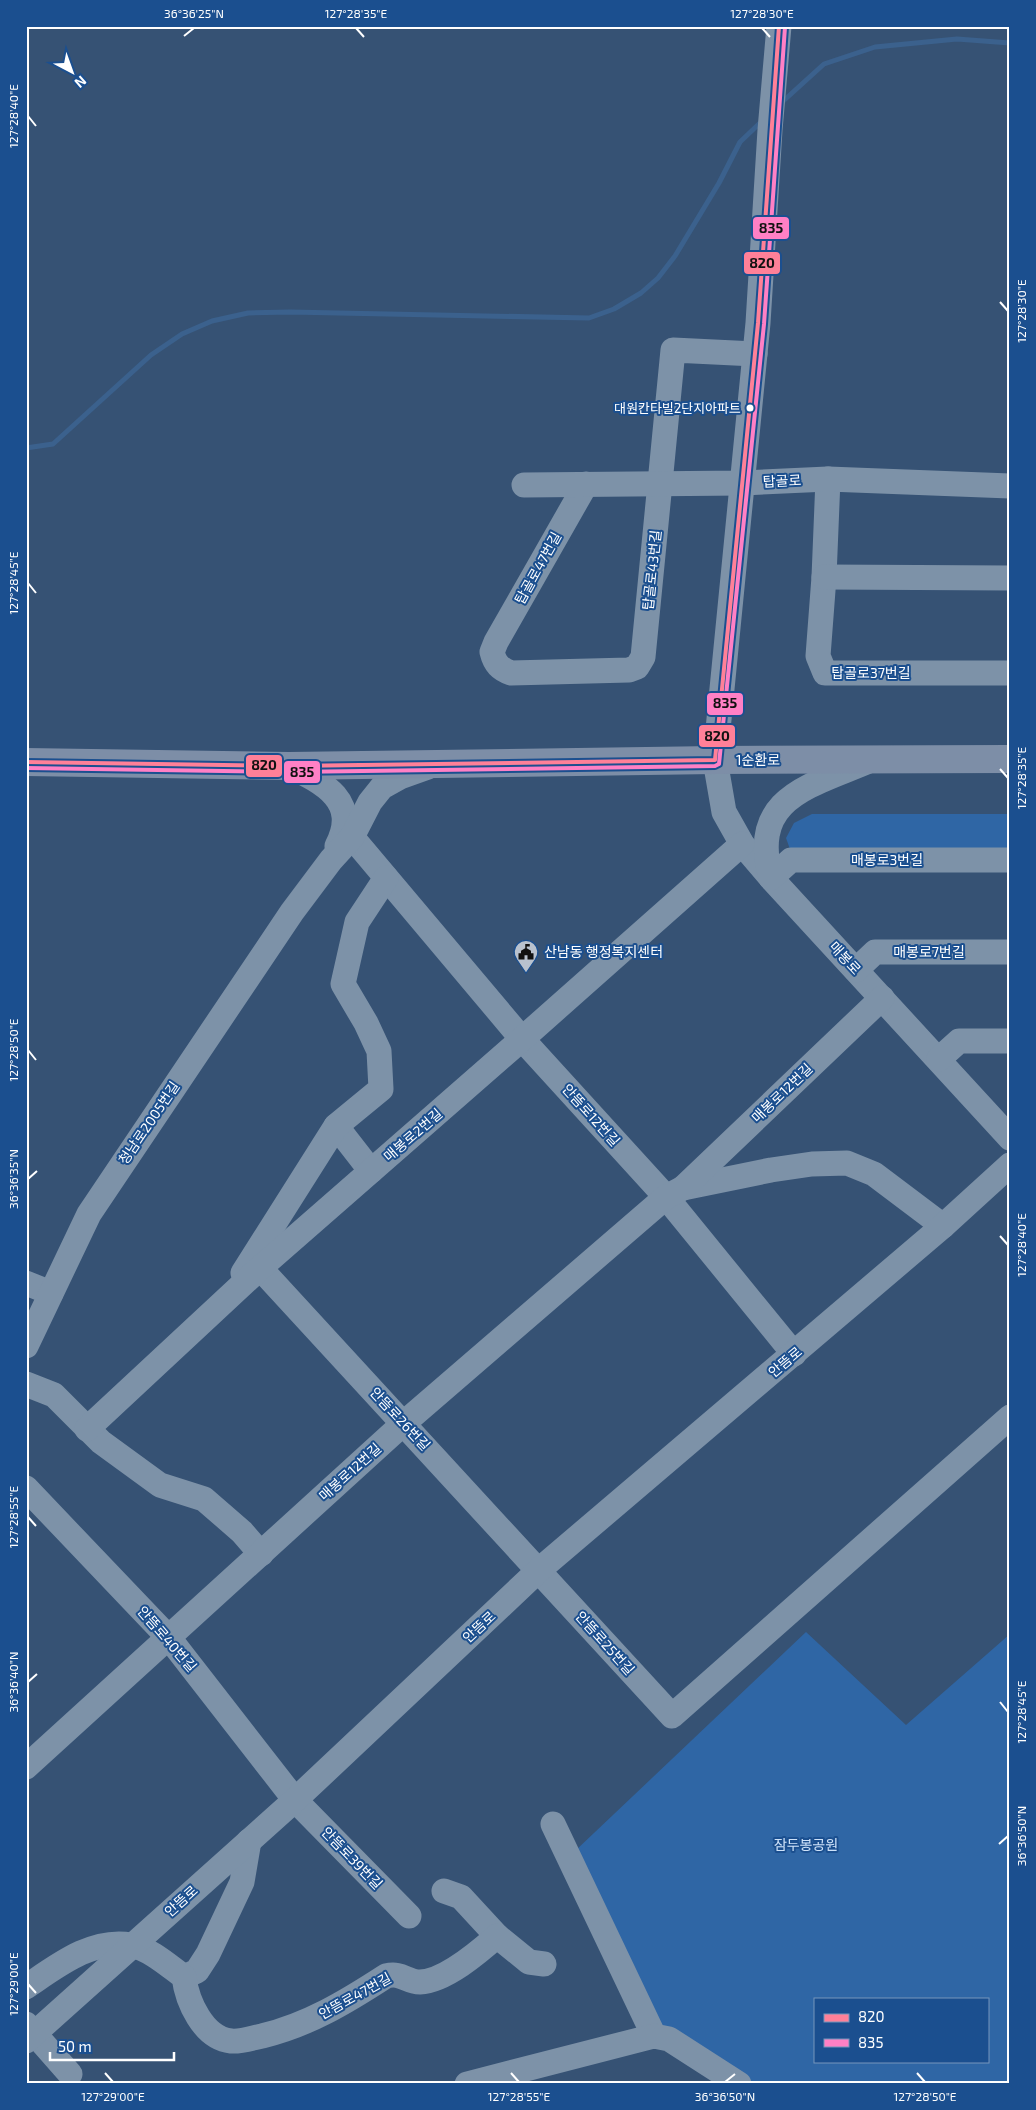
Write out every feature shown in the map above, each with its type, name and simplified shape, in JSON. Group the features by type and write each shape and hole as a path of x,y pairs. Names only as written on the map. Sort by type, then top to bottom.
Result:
{"main road":[{"name":"1순환로","path":"26,762 289,766 715,760 1010,759"}],"street":[{"name":"매봉로","path":"779,26 774,71 755,354 715,760 724,812 742,844 771,878 1010,1138"},
{"name":"탑골로43번길","path":"492,652 494,662 501,669 511,673 629,670 638,667 643,657 673,350 755,354"},
{"name":"탑골로","path":"524,485 661,482 742,483 828,479 1010,486"},
{"name":"탑골로37번길","path":"828,479 824,577 818,656 825,673 998,673"},
{"name":"탑골로47번길","path":"492,652 586,484"},
{"path":"824,577 999,578"},
{"path":"771,878 764,849 765,835 781,806 798,791 872,760"},
{"path":"331,860 352,837 370,802 382,787 400,777 435,764"},
{"path":"289,766 322,782 342,807 344,826 331,860"},
{"name":"안뜸로12번길","path":"352,837 522,1040 674,1193 794,1354"},
{"name":"매봉로2번길","path":"87,1429 260,1268 522,1040 742,844"},
{"name":"청남로2005번길","path":"26,1346 89,1214 292,912 331,860"},
{"name":"매봉로3번길","path":"771,878 791,860 1010,860"},
{"path":"226,1300 336,1126 381,1089 379,1051 344,984 357,922 386,878"},
{"name":"매봉로7번길","path":"856,970 875,952 1010,952"},
{"name":"매봉로12번길","path":"26,1767 404,1423 674,1193 882,998"},
{"path":"939,1059 959,1041 1010,1041"},
{"path":"336,1126 371,1172"},
{"name":"매봉로12번길","path":"674,1193 771,1170 847,1163 874,1174 943,1226"},
{"name":"안뜸로","path":"29,2033 132,1945 295,1800 539,1570 943,1226 1010,1165"},
{"name":"안뜸로26번길","path":"260,1268 539,1570"},
{"path":"26,1283 51,1293"},
{"path":"26,1384 54,1395 87,1429 160,1485 204,1498 242,1532 261,1554"},
{"name":"안뜸로25번길","path":"539,1570 672,1716 1010,1417"},
{"name":"안뜸로40번길","path":"26,1488 169,1638 295,1800"},
{"name":"안뜸로39번길","path":"295,1800 409,1916"},
{"path":"553,1824 654,2036"},
{"path":"26,1987 80,1953 100,1945 132,1945 160,1959 184,1977 197,1971 217,1936 242,1882 249,1841"},
{"path":"444,1891 461,1896 497,1936 529,1962 544,1964"},
{"name":"안뜸로47번길","path":"184,1977 186,1994 191,2008 214,2033 230,2041 251,2039 310,2020 339,2006 386,1976 396,1973 419,1982 449,1971 497,1936"},
{"path":"29,2033 70,2074"},
{"path":"467,2084 654,2036 670,2039 739,2084"}],"green space":[{"path":"812,814 1010,814 1010,855 791,852 786,838 794,823"},
{"name":"잠두봉공원","path":"806,1632 906,1725 1010,1634 1010,2084 721,2084 664,2047 575,1851"}],"waterway":[{"path":"781,103 824,64 875,47 957,39 1010,43"},
{"path":"26,448 53,444 151,355 182,334 212,321 248,313 290,312 589,318 614,309 641,293 658,278 675,256 719,183 740,142 762,121"}],"transit line":[{"name":"820","path":"26,762 289,766 715,760 758,323 779,26"},
{"name":"835","path":"26,768 289,772 715,766 719,764 764,324 785,27"}],"place":[{"name":"대원칸타빌2단지아파트","path":"750,408"},
{"name":"산남동 행정복지센터","path":"526,973"}]}
